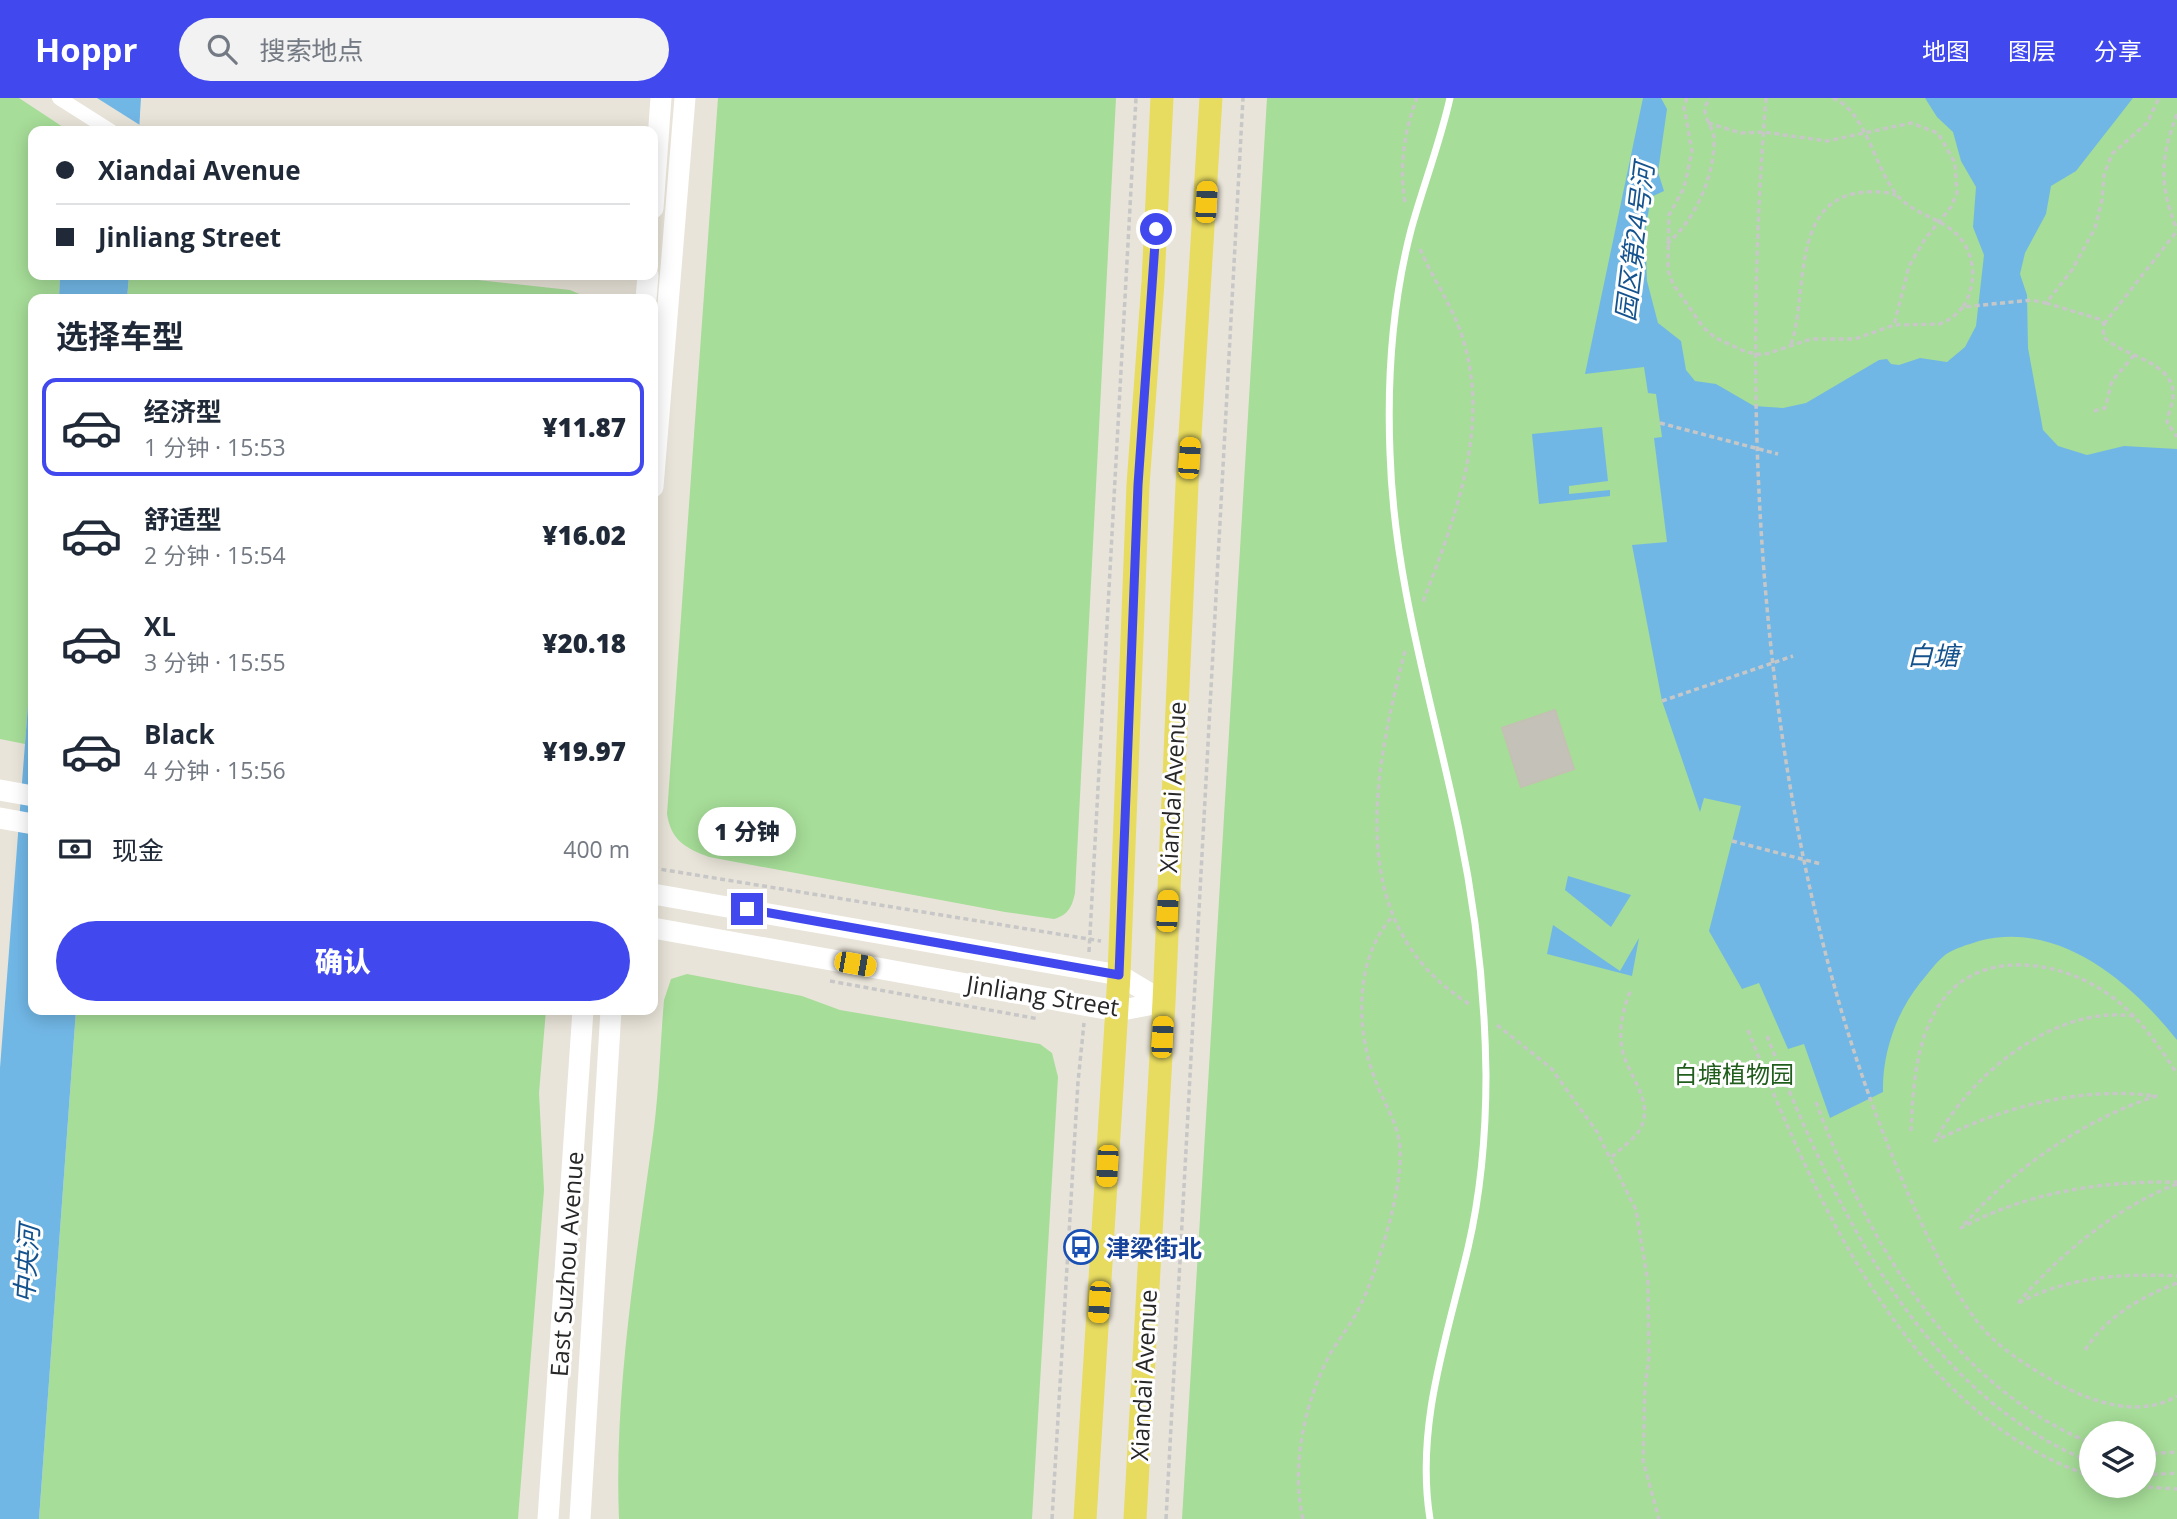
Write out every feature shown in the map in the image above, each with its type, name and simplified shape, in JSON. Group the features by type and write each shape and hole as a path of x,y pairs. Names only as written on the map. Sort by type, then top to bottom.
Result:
{"main road":[{"path":"658,139 661,98"},
{"path":"658,428 685,98"},
{"name":"Xiandai Avenue","path":"1086,1519 1119,975 1138,485 1153,282 1162,98"},
{"name":"Xiandai Avenue","path":"1135,1519 1164,1002 1187,484 1211,98"},
{"name":"Jinliang Street","path":"658,895 1119,975 1164,1002"},
{"name":"Jinliang Street","path":"658,929 1117,1011 1164,1002"},
{"name":"East Suzhou Avenue","path":"548,1519 583,1015"},
{"name":"East Suzhou Avenue","path":"580,1519 611,1015"}],"street":[{"path":"62,100 103,126"},
{"path":"658,275 671,276"}],"lane":[{"path":"1430,1519 1426,1475 1429,1418 1440,1353 1471,1234 1481,1169 1485,1090 1484,1015 1467,868 1412,632 1396,539 1389,420 1394,324 1411,229 1450,98"}],"path":[{"path":"1088,971 1136,98"},
{"path":"1166,1519 1243,98"},
{"path":"1417,98 1408,126 1402,181 1411,229 1461,333 1468,362 1472,408 1462,492 1412,632 1388,721 1377,792 1377,854 1392,917 1423,966 1550,1068 1589,1119 1612,1157 1636,1210 1647,1268 1649,1357 1645,1387 1643,1461 1659,1519"},
{"path":"1687,98 1684,107 1692,151 1685,188 1669,215 1669,277 1703,327 1727,344 1757,354 1770,353 1826,337 1855,339 1894,325 1940,324 1952,318 1963,306 1972,286 1972,263 1959,235 1941,222 1920,213 1898,195 1848,107 1833,98"},
{"path":"1667,244 1699,200 1713,150 1714,137 1704,110 1710,98"},
{"path":"1766,98 1757,354 1763,539 1775,663 1803,860 1833,982 1875,1112 1927,1234 1987,1334 2043,1375 2096,1400 2134,1407 2152,1406 2177,1396"},
{"path":"2046,303 2072,270 2095,228 2102,200 2104,174 2112,154 2147,123 2159,98"},
{"path":"2175,436 2167,422 2173,395 2170,382 2160,371 2135,354 2103,337 2104,324 2177,230 2162,183 2166,146 2177,114"},
{"path":"1708,123 1741,133 1763,132 1827,141 1911,123 1938,133 1955,163 1959,185 1955,200 1941,222 1925,239 1909,266 1894,325"},
{"path":"1791,345 1806,247 1820,219 1833,202 1846,196 1875,191 1898,195"},
{"path":"1963,306 2032,300 2099,319 2104,324"},
{"path":"2094,411 2105,408 2112,381 2135,354"},
{"path":"1660,423 1778,454"},
{"path":"2175,436 2177,428"},
{"path":"1662,701 1793,656"},
{"path":"1732,841 1821,864"},
{"path":"658,869 1119,944"},
{"path":"1303,1519 1299,1462 1312,1400 1327,1360 1366,1295 1398,1181 1399,1129 1372,1071 1362,1009 1369,962 1378,937 1392,917"},
{"path":"1911,1131 1916,1068 1929,1023 1948,993 1972,975 2011,965 2057,971 2098,987 2134,1016 2177,1074"},
{"path":"1612,1157 1639,1130 1642,1120 1640,1090 1625,1060 1621,1042 1623,1015 1631,989"},
{"path":"1052,1519 1078,1082 1086,1006"},
{"path":"2134,1016 2112,1013 2093,1015 2049,1032 2024,1047 1975,1088 1935,1140 1985,1118 2048,1101 2111,1095 2156,1096 2096,1122 2055,1147 2009,1182 1961,1228 2004,1208 2063,1191 2118,1184 2177,1183"},
{"path":"1748,1030 1783,1118 1818,1195 1855,1260 1892,1316 1929,1362 1966,1400 2002,1430 2038,1453 2079,1471"},
{"path":"1767,1036 1793,1101 1846,1212 1906,1307 1952,1363 2003,1410 2049,1442 2079,1456"},
{"path":"1815,1102 1834,1151 1867,1217 1900,1273 1933,1318 1969,1359 2007,1395 2048,1423 2079,1437"},
{"path":"2177,1183 2142,1200 2095,1230 2049,1270 2017,1304 2049,1289 2084,1280 2130,1275 2177,1276"},
{"path":"2085,1350 2102,1328 2122,1311 2177,1283"},
{"path":"2156,1453 2177,1452"},
{"path":"2156,1474 2177,1473"},
{"path":"2156,1488 2177,1489"}],"green space":[{"path":"0,98 19,98 61,126 28,126 28,280 60,280 59,294 28,294 28,705 25,744 0,739"},
{"path":"718,98 1116,98 1075,893 1069,910 1059,917 1054,919 1005,912 709,857 680,842 669,823 667,814"},
{"name":"白塘植物园","path":"1267,98 2177,98 2177,1519 1182,1519"},
{"path":"129,280 478,280 570,290 579,294 127,294"},
{"path":"687,974 802,996 840,1010 1040,1044 1052,1053 1058,1077 1032,1519 619,1519 618,1472 623,1378 658,1089 664,1000 671,979"},
{"path":"76,1015 546,1015 539,1093 544,1190 518,1519 39,1519"}],"water":[{"path":"72,98 141,98 139,126 69,126"},
{"name":"白塘","path":"1643,98 1661,98 1667,109 1658,172 1664,191 1651,197 1645,232 1647,281 1658,323 1681,341 1686,370 1695,381 1716,384 1754,406 1783,408 1806,403 1879,360 1887,359 1891,364 1899,365 1920,358 1947,362 1965,347 1976,326 1984,255 1973,227 1976,187 1961,161 1953,132 1937,117 1925,98 2133,98 2076,171 2051,186 2046,214 2025,253 2020,274 2027,295 2028,348 2043,430 2058,446 2087,455 2124,446 2177,449 2177,1040 2138,997 2115,978 2091,961 2065,948 2037,939 2009,937 1979,941 1945,955 1911,995 1892,1034 1885,1063 1883,1092 1830,1118 1804,1044 1788,1049 1759,983 1742,989 1709,931 1741,806 1704,798 1700,812 1662,701 1632,545 1667,542 1654,438 1662,437 1656,394 1648,393 1644,367 1585,374"},
{"path":"60,280 129,280 127,294 59,294"},
{"path":"1602,427 1608,481 1569,486 1569,494 1610,490 1610,496 1539,504 1532,434"},
{"name":"中央河","path":"28,705 28,1015 76,1015 39,1519 0,1519 0,1068"},
{"path":"1568,876 1631,895 1611,927 1565,890"},
{"path":"1553,925 1620,971 1639,938 1632,976 1547,954"}],"pier":[{"path":"68,98 97,98 141,126 66,126"}],"building":[{"path":"1555,710 1574,769 1521,787 1502,728"}],"place":[{"name":"津梁街北","path":"1081,1247"}],"route":[{"path":"747,909 1119,975 1119,907 1138,485 1156,229"}],"water label":[{"name":"园区第24号河","path":"1634,242"}]}
